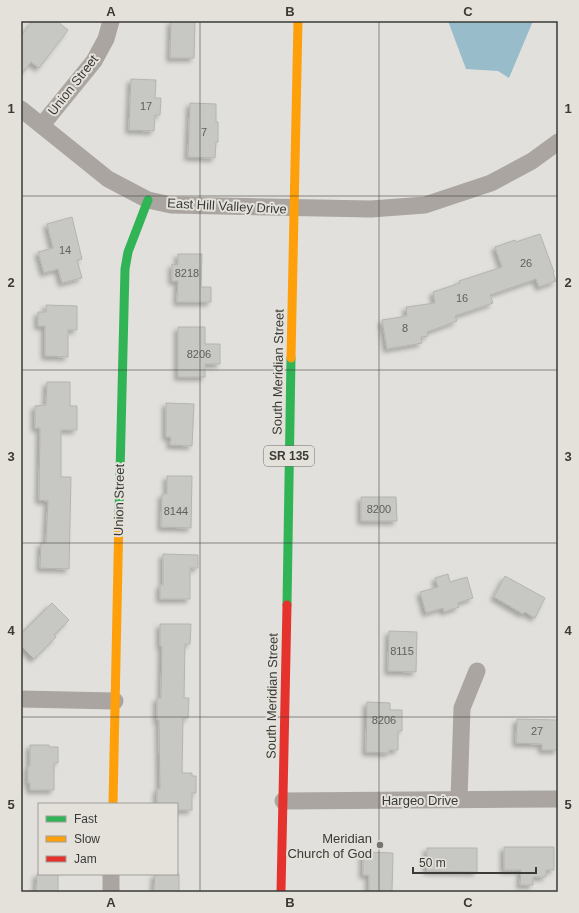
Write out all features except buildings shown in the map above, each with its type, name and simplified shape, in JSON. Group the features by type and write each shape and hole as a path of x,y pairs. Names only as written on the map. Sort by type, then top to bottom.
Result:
{"main road":[{"name":"South Meridian Street","path":"281,892 298,21"},
{"name":"Union Street","path":"113,803 125,269 128,252 148,200"}],"street":[{"name":"Union Street","path":"42,125 94,61 106,39 111,21"},
{"name":"East Hill Valley Drive","path":"21,109 108,179 148,200 172,205 371,209 425,205 491,183 532,161 558,142"},
{"path":"459,799 462,708 477,671"},
{"path":"21,699 115,701"},
{"name":"Hargeo Drive","path":"283,801 558,799"},
{"path":"111,892 112,875"}],"water":[{"path":"448,21 533,21 509,78 498,71 466,69"}],"traffic: fast":[{"path":"119,514 125,269 128,252 148,200"},
{"path":"287,605 291,358"}],"traffic: slow":[{"path":"291,358 298,21"},
{"path":"113,803 119,514"}],"traffic: jam":[{"path":"281,892 287,605"}],"place":[{"name":"Meridian Church of God","path":"380,845"}]}
